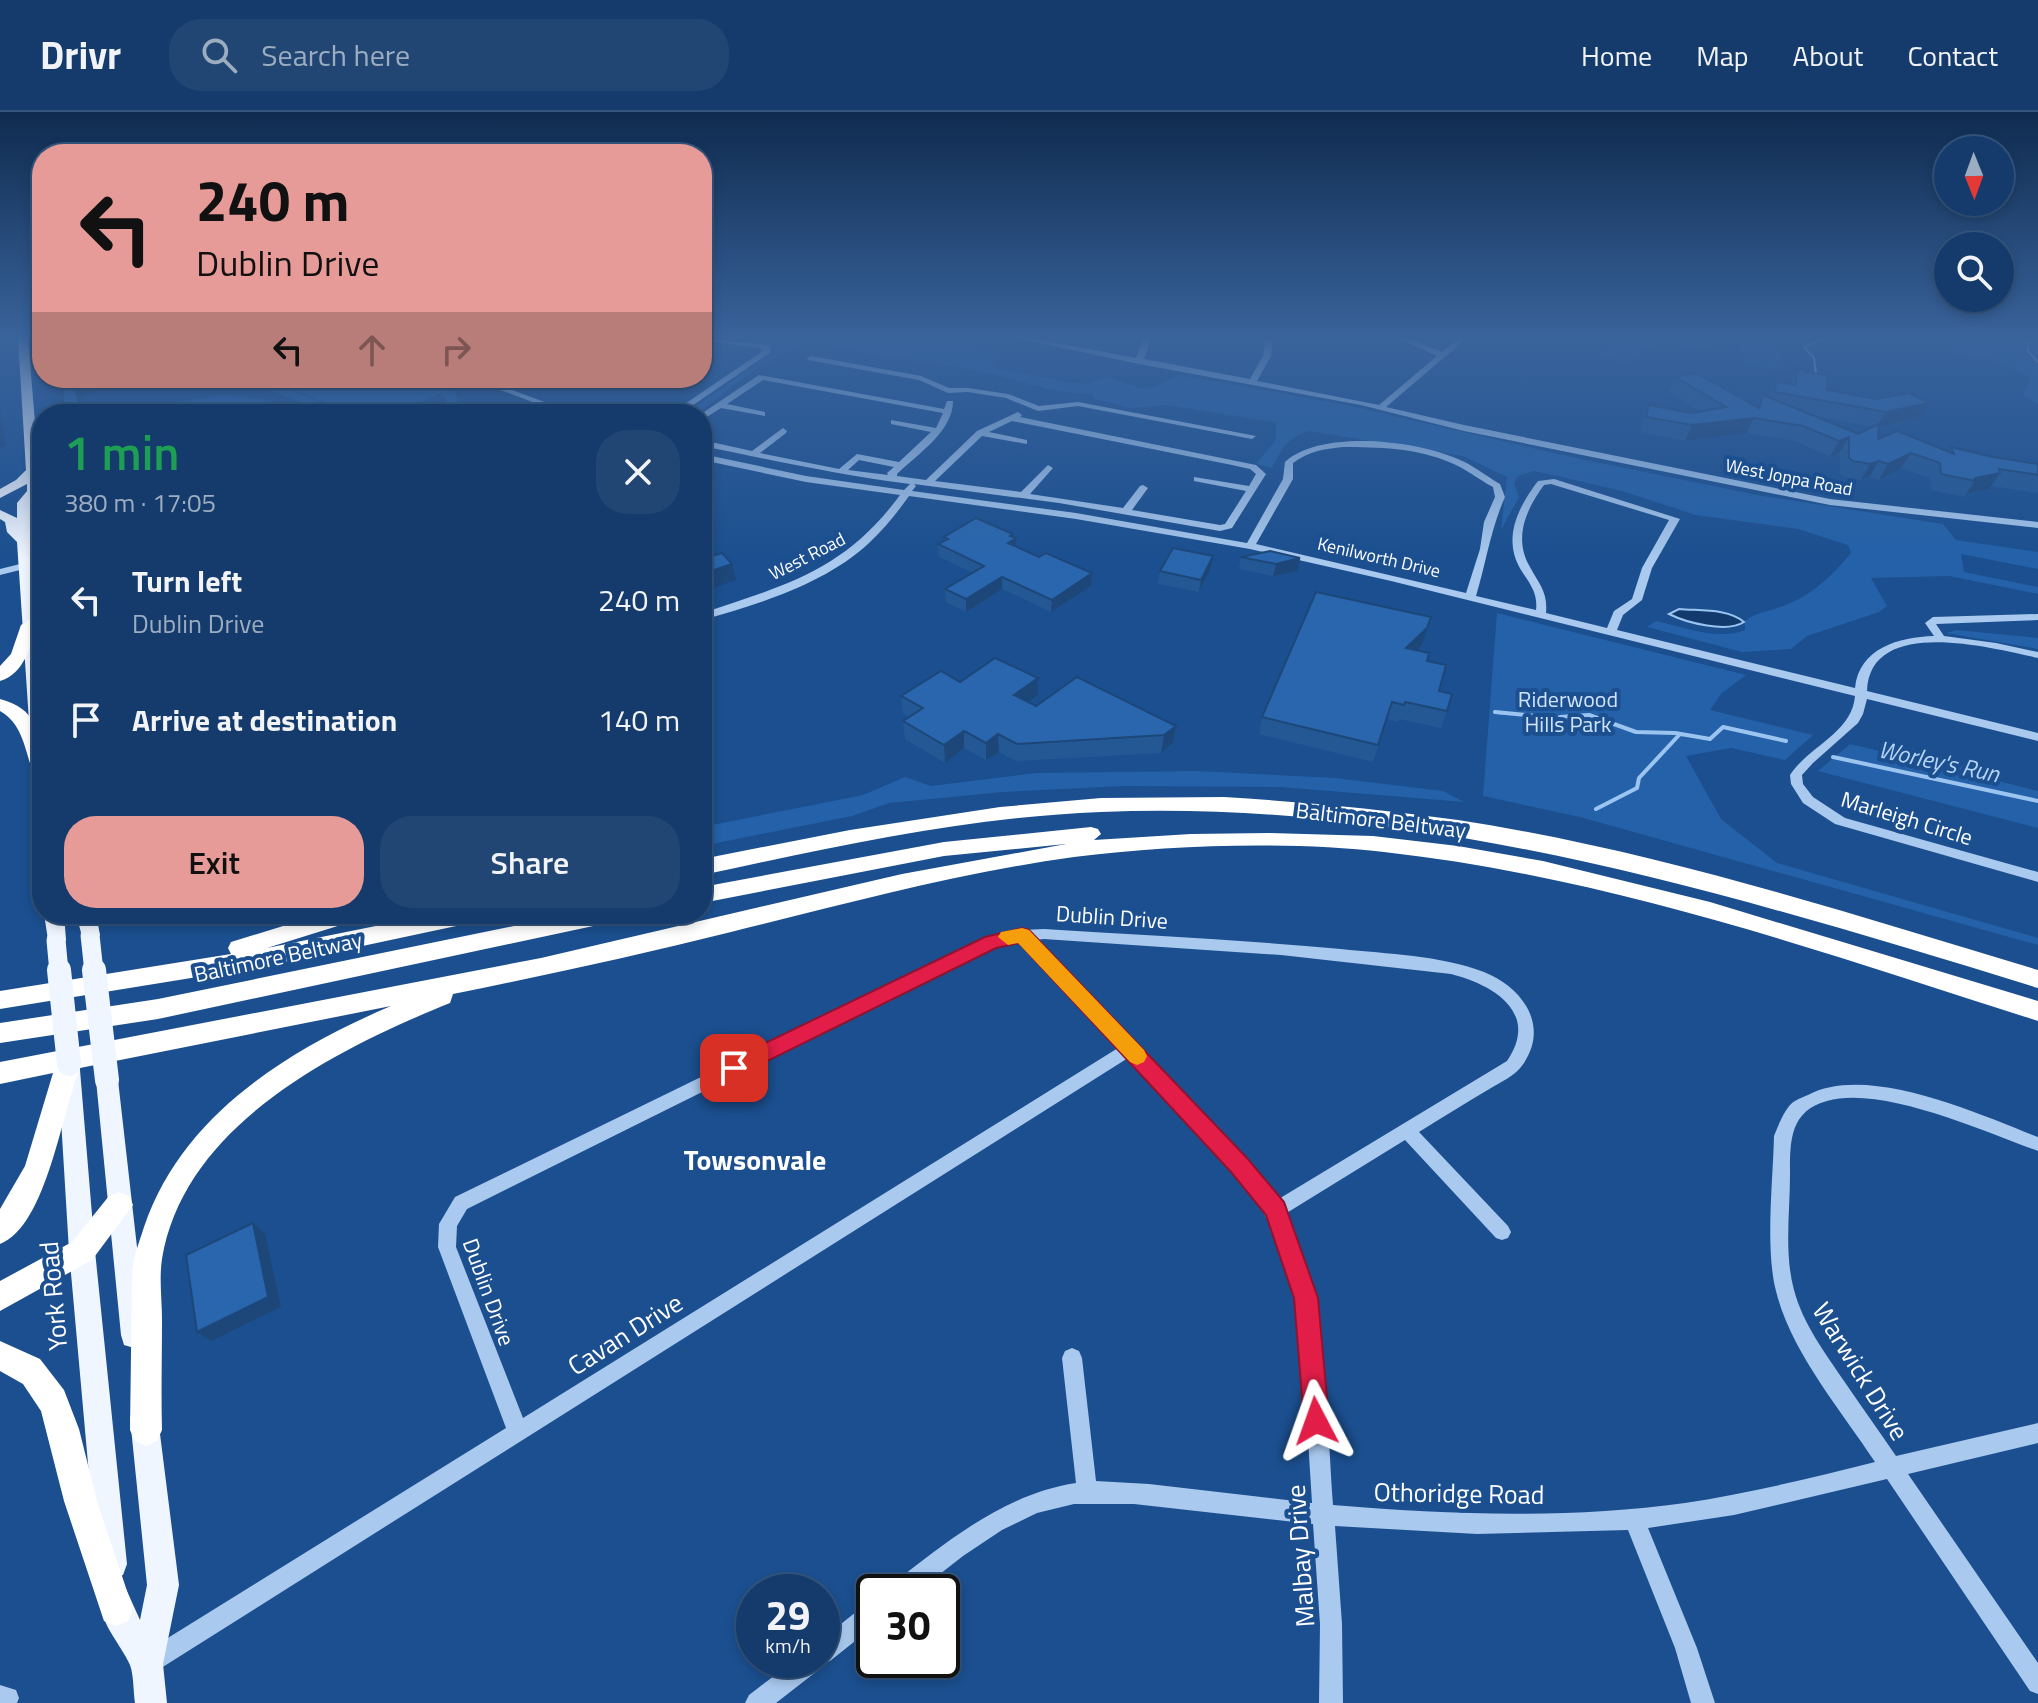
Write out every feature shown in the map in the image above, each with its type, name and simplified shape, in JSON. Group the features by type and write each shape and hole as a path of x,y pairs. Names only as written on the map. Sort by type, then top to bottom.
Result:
{"highway":[{"path":"0,676 19,656 29,625"},
{"path":"0,705 17,711 23,718 32,746"},
{"name":"Baltimore Beltway","path":"712,865 814,844 1015,811 1116,805 1246,805 1383,816 1470,828 1656,867 2038,979"},
{"path":"712,852 866,827 1015,811"},
{"name":"Baltimore Beltway","path":"712,893 944,849 1079,835 1250,833 1385,844 1528,867 1656,896 2038,1011"},
{"path":"0,1073 512,973 665,940 946,872 1063,852 1252,840 1385,844"},
{"path":"12,999 262,943 319,924"},
{"name":"Baltimore Beltway","path":"12,999 278,955 427,924"},
{"name":"Baltimore Beltway","path":"0,1033 158,1009 564,924"},
{"path":"146,1430 148,1256 169,1198 204,1143 256,1094 325,1051 407,1009 512,973"},
{"path":"0,1231 36,1173 66,1079"},
{"path":"0,1297 82,1251 119,1205"},
{"path":"0,1356 16,1361 36,1374 48,1392 59,1417 77,1487 116,1609"}],"main road":[{"path":"28,412 32,457"},
{"path":"0,496 21,483 32,471"},
{"path":"0,496 32,494"},
{"path":"0,504 32,496"},
{"path":"32,498 24,503 23,541 32,648"},
{"path":"0,514 12,520 14,532 23,541"},
{"name":"York Road","path":"55,924 66,1079 116,1609 147,1664"},
{"name":"York Road","path":"88,924 163,1585 147,1664 151,1703"}],"street":[{"path":"753,412 762,414"},
{"path":"893,476 900,465 937,431 949,412"},
{"path":"930,481 980,433 1028,412"},
{"path":"1123,412 1252,436"},
{"name":"West Joppa Road","path":"1402,412 1479,431 1830,502 2038,525"},
{"path":"712,445 841,472 930,481 1225,528 1261,474 1253,467 1011,418"},
{"path":"894,422 937,431"},
{"path":"753,454 783,431"},
{"path":"980,433 1024,442"},
{"path":"1250,546 1288,479 1289,462 1301,451 1357,443 1453,460 1499,490 1500,497 1489,522 1485,549 1470,597"},
{"name":"Kenilworth Drive","path":"712,456 806,479 1250,546 1541,614 2038,737"},
{"path":"841,472 857,457 900,465"},
{"path":"1024,495 1048,468"},
{"name":"West Road","path":"712,613 785,587 848,555 880,527 916,479"},
{"path":"1197,479 1252,489"},
{"path":"1541,614 1543,594 1520,558 1517,545 1520,521 1529,498 1541,483 1551,481 1675,519 1645,567 1637,600 1618,613 1611,632"},
{"path":"1127,510 1143,488"},
{"path":"1172,532 1179,520"},
{"path":"0,572 24,566"},
{"path":"1941,639 1930,623 1937,619 2038,617"},
{"path":"1863,694 1864,672 1884,651 1912,641 1973,641 2038,655"},
{"name":"Marleigh Circle","path":"1863,694 1857,717 1796,775 1797,784 1808,800 1840,821 2038,877"},
{"name":"Malbay Drive","path":"1022,935 1239,1165 1276,1210 1306,1298 1331,1624 1331,1703"},
{"name":"Dublin Drive","path":"518,1432 447,1247 448,1224 461,1203 991,942 1022,935 1323,953 1455,970 1495,984 1521,1009 1528,1026 1529,1042 1513,1066 1276,1210"},
{"name":"Cavan Drive","path":"147,1664 1130,1049"},
{"name":"Warwick Drive","path":"2038,1144 1905,1098 1861,1090 1814,1097 1795,1109 1786,1122 1782,1136 1780,1262 1785,1291 1813,1352 2038,1683"},
{"path":"1406,1130 1502,1232"},
{"path":"1072,1358 1087,1492"},
{"name":"Othoridge Road","path":"924,1574 991,1523 1028,1505 1087,1492 1158,1496 1323,1515 1484,1524 1634,1518 1766,1500 2038,1433"},
{"path":"1634,1518 1686,1648 1703,1703"},
{"path":"840,1639 856,1626"},
{"path":"757,1703 790,1678"}],"green space":[{"path":"1213,412 1377,412 1576,458 1757,495 1943,524 1956,540 2038,552 2038,569 1961,554 1964,572 2038,587 2038,594 1949,576 1871,578 1887,606 1879,612 1807,636 1791,649 1742,652 1647,627 1656,621 1712,634 1745,630 1745,621 1749,618 1791,603 1819,585 1851,553 1848,545 1798,529 1696,515 1622,491 1534,471 1518,476 1514,483 1519,497 1501,530 1507,477 1463,456 1309,431 1290,440 1272,468 1256,464 1275,441 1276,422"},
{"name":"Riderwood Hills Park","path":"1497,613 1746,675 1722,693 1710,710 1813,735 1785,760 1731,748 1686,756 1721,819 1777,863 2038,938 2038,945 1580,817 1483,796"},
{"path":"1957,630 2038,638 2038,649 1946,633"},
{"path":"1850,744 1901,756 1913,748 1936,759 1951,755 1979,776 2038,791 2038,828 1818,771"},
{"path":"1197,771 1335,778 1443,791 1464,802 1280,787 1124,786 1003,792 889,803 852,816 712,844 712,825 863,795 905,777 931,786 1036,773"}],"shaded area":[{"path":"1679,609 1722,612 1744,622 1718,627 1686,621 1669,614"}],"building":[{"path":"1647,412 1805,412 1858,434 1879,424 1878,439 1897,431 1954,454 1951,447 2038,464 2038,475 1999,469 2000,473 1975,478 1975,481 1941,474 1940,463 1911,453 1888,464 1853,461 1849,458 1849,437 1839,441 1803,426 1754,418 1692,425 1646,417"},
{"path":"976,518 1013,534 1010,536 1016,538 1008,543 1039,557 1046,553 1092,573 1052,600 1002,577 966,599 945,589 984,566 938,544"},
{"path":"1173,548 1213,556 1201,580 1160,571"},
{"path":"1270,551 1300,558 1276,564 1241,557"},
{"path":"722,553 732,564 712,571 712,556"},
{"path":"1316,592 1431,617 1427,628 1406,648 1429,653 1427,661 1446,665 1439,691 1452,694 1447,711 1392,702 1378,745 1262,717"},
{"path":"995,658 1038,678 1014,695 1036,706 1077,677 1176,726 1164,735 1017,744 998,734 986,743 964,731 944,745 903,721 923,708 901,696 941,671 960,682"},
{"path":"253,1223 268,1297 197,1332 186,1255"}],"waterway":[{"path":"1502,713 1495,712 1547,717"},
{"path":"1560,717 1589,715 1636,732 1675,733 1710,739 1723,727 1786,741"},
{"name":"Worley's Run","path":"1596,809 1637,788 1639,778 1680,734"},
{"name":"Worley's Run","path":"1833,757 2038,801"}],"slow traffic":[{"path":"1008,937 1022,935 1137,1056"}],"district":[{"name":"Towsonvale","path":"755,1159"}],"route":[{"path":"734,1068 991,942 1022,935 1239,1165 1276,1210 1306,1298 1316,1421"}]}
